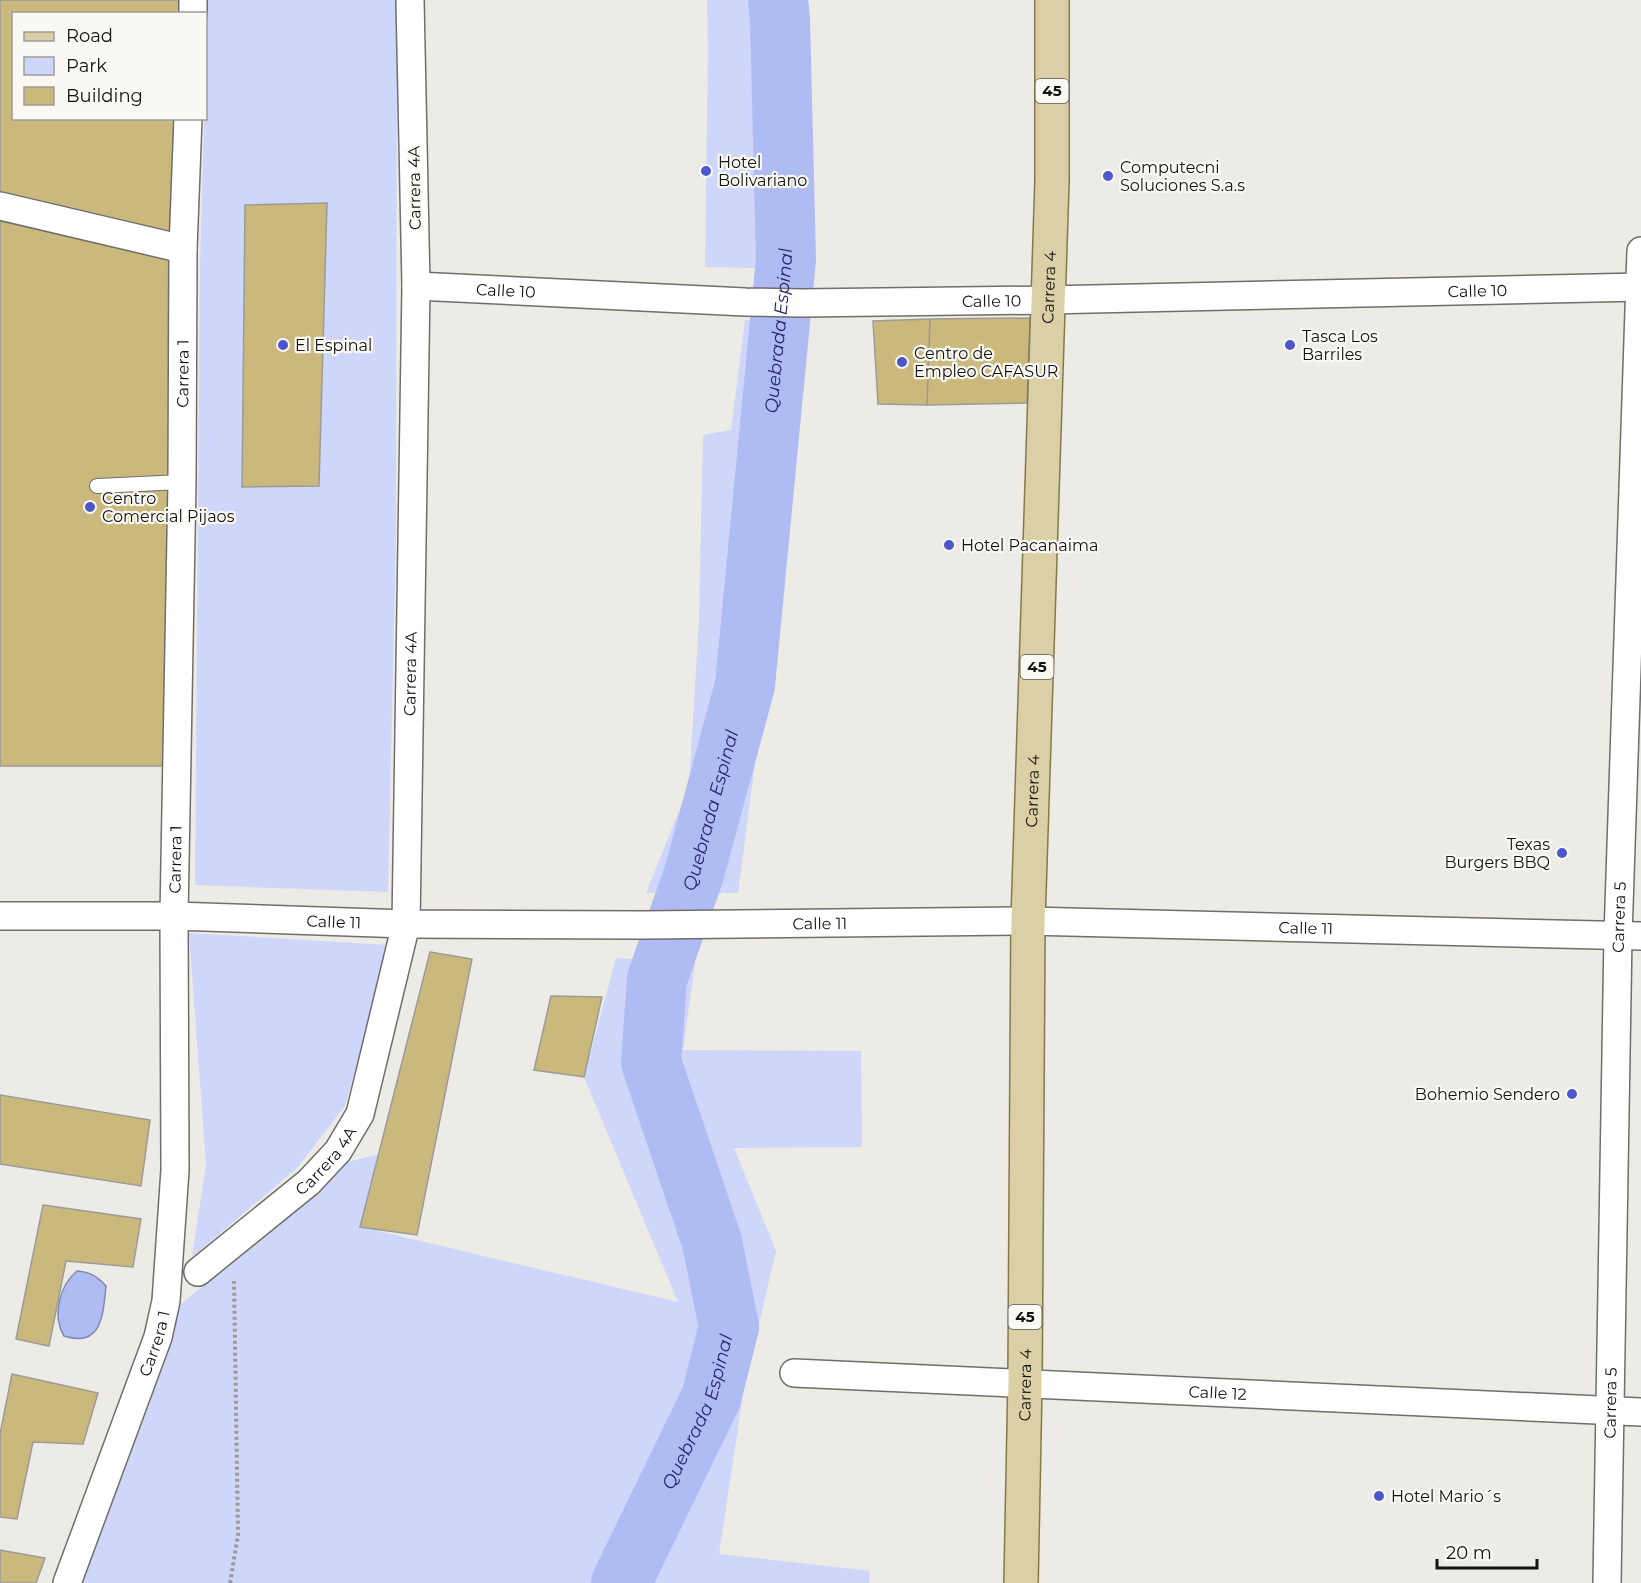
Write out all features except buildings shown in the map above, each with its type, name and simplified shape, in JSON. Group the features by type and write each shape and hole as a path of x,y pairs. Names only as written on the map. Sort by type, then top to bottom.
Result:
{"main road":[{"name":"Carrera 4","path":"1021,1583 1025,1382 1028,921 1046,414 1047,300 1052,181 1052,0"}],"street":[{"name":"Carrera 4A","path":"198,1272 309,1182 338,1151 360,1114 406,924 416,286 410,0"},
{"name":"Carrera 1","path":"67,1583 158,1337 166,1301 175,1170 174,916 182,482 183,249 188,120"},
{"path":"0,206 183,249"},
{"name":"Carrera 5","path":"1607,1583 1611,1410 1629,936 1641,251"},
{"name":"Calle 10","path":"416,286 802,303 1640,287"},
{"name":"Calle 11","path":"0,916 174,916 406,924 643,925 1028,921 1629,936"},
{"name":"Calle 12","path":"794,1373 1641,1412"}],"lane":[{"path":"97,486 182,482"}],"path":[{"path":"230,1583 238,1535 233,1245"}],"green space":[{"path":"206,0 397,0 396,533 388,892 195,885 200,265 204,120 207,120"},
{"path":"707,0 804,0 794,82 794,269 705,267"},
{"path":"745,320 793,320 787,402 769,564 766,679 738,893 646,893 689,786 699,622 703,435 731,430"},
{"path":"189,933 390,945 345,1106 297,1168 192,1257 206,1164"},
{"path":"616,958 695,963 683,1050 861,1051 862,1147 734,1148 776,1251 744,1388 719,1554 870,1571 869,1583 79,1583 179,1306 348,1162 379,1154 361,1227 678,1302 584,1077"}],"shaded area":[{"path":"77,1271 93,1275 106,1286 104,1308 98,1326 86,1337 77,1338 64,1336 58,1320 58,1311 62,1293"}],"waterway":[{"name":"Quebrada Espinal","path":"621,1583 711,1398 729,1327 712,1242 651,1062 657,979 694,874 745,685 786,259 778,0"}],"place":[{"name":"Hotel Bolivariano","path":"706,171"},
{"name":"Computecni Soluciones S.a.s","path":"1108,176"},
{"name":"El Espinal","path":"283,345"},
{"name":"Tasca Los Barriles","path":"1290,345"},
{"name":"Centro de Empleo CAFASUR","path":"902,362"},
{"name":"Centro Comercial Pijaos","path":"90,507"},
{"name":"Hotel Pacanaima","path":"949,545"},
{"name":"Texas Burgers BBQ","path":"1562,853"},
{"name":"Bohemio Sendero","path":"1572,1094"},
{"name":"Hotel Mario´s","path":"1379,1496"}]}
